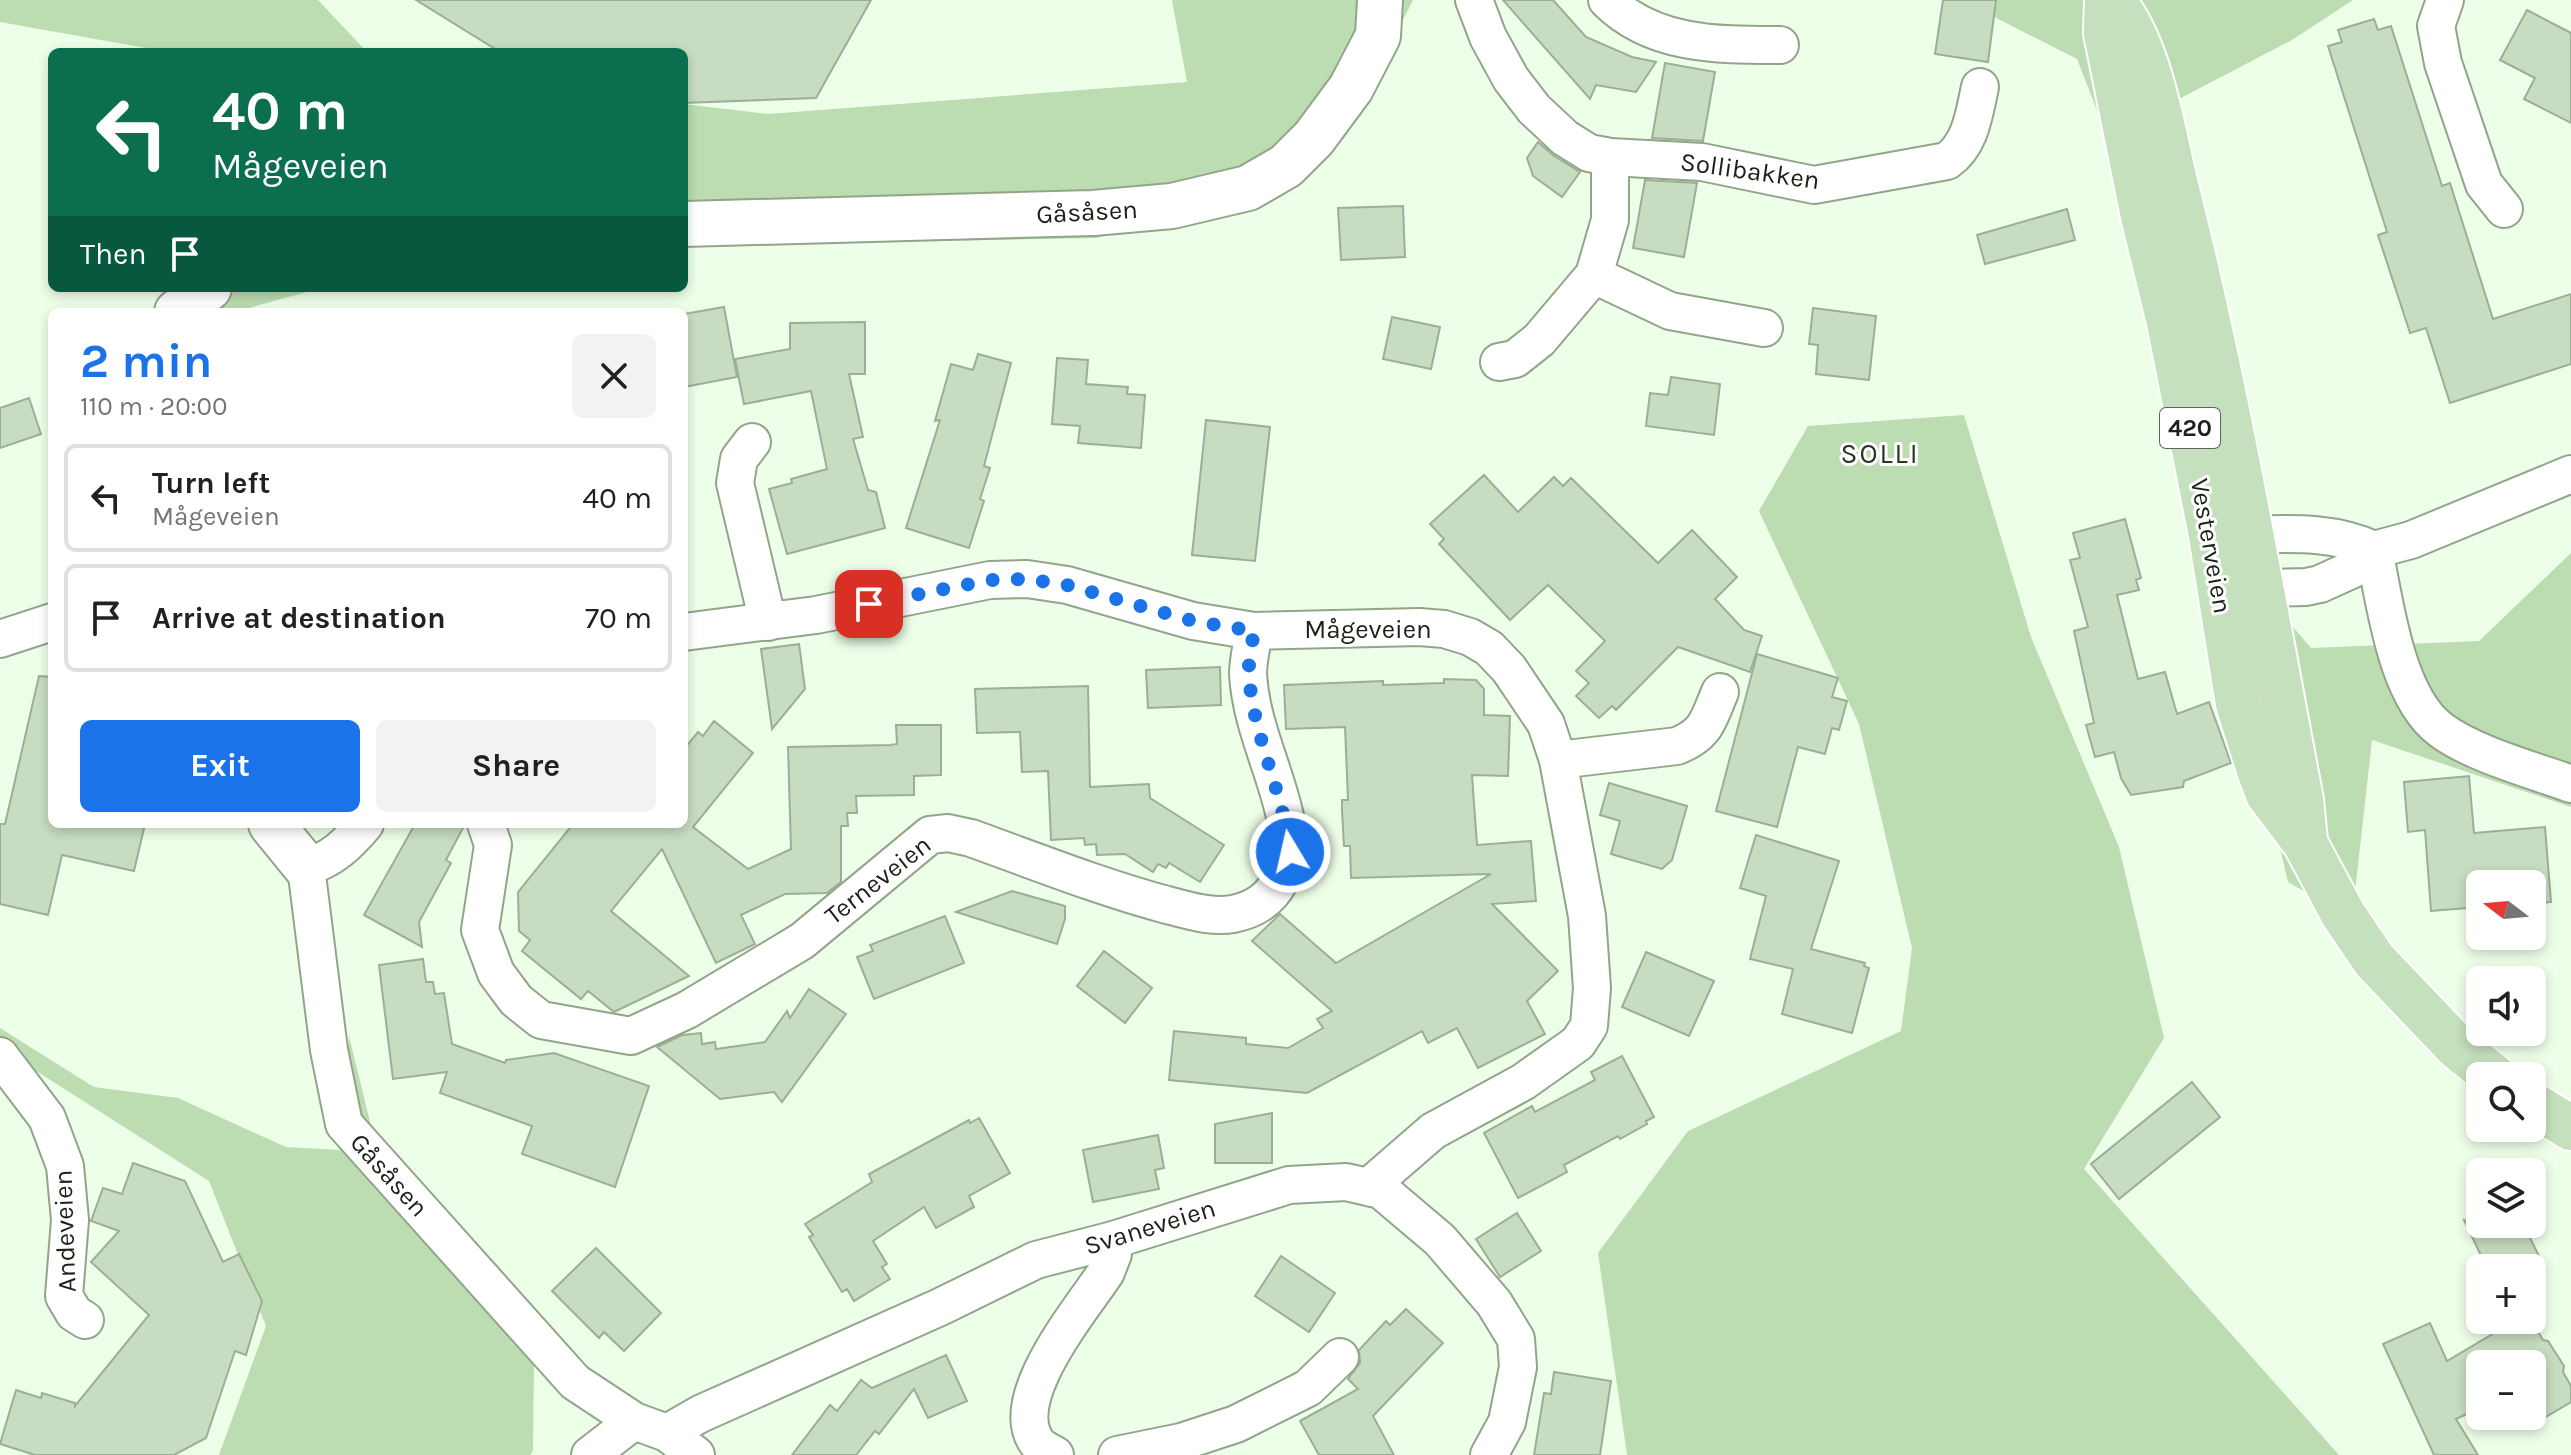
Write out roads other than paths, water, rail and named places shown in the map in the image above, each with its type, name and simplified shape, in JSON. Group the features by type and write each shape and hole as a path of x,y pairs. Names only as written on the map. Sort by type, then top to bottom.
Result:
{"main road":[{"name":"Vesterveien","path":"2107,0 2106,33 2143,216 2169,322 2230,535"},
{"name":"Vesterveien","path":"2114,0 2131,27 2151,87 2200,279 2230,535 2240,589 2301,800 2305,843 2343,914 2374,960 2457,1047 2476,1062"},
{"path":"2546,1113 2571,1128"}],"street":[{"name":"Gåsåsen","path":"688,224 1093,213 1172,206 1248,188 1286,166 1314,138 1351,88 1378,36 1380,0"},
{"name":"Sollibakken","path":"1474,0 1488,37 1511,79 1534,109 1565,138 1589,153 1610,157 1702,162 1814,185 1947,161 1960,152 1972,125 1980,87"},
{"path":"1607,0 1624,17 1647,29 1674,37 1729,45 1780,45"},
{"path":"2445,0 2436,26 2443,63 2484,184 2504,209"},
{"path":"1499,362 1515,359 1539,340 1594,275 1610,220 1610,157"},
{"path":"1594,275 1670,311 1764,328"},
{"path":"182,308 204,292"},
{"path":"752,442 739,459 735,483 768,622"},
{"path":"2240,589 2320,584 2353,569 2374,550 2411,540 2571,474"},
{"path":"2230,535 2313,534 2351,539 2374,550"},
{"path":"2374,550 2405,682 2419,707 2440,730 2468,745 2571,784"},
{"name":"Mågeveien","path":"688,632 816,615 990,580 1027,579 1067,585 1193,621 1254,631 1419,627 1444,629 1470,637 1489,648 1509,669 1546,724 1558,760 1587,916 1592,988 1589,1026 1578,1043 1523,1082 1433,1131 1373,1183 1372,1188"},
{"path":"0,639 48,623"},
{"name":"Terneveien","path":"487,828 493,845 480,930 496,973 516,1000 541,1020 631,1036 687,1010 802,941 930,835 948,833 971,838 1143,898 1201,914 1231,914 1252,908 1273,894 1283,879 1290,852 1286,821 1254,714 1248,671 1254,631"},
{"path":"1558,760 1652,750 1677,746 1694,739 1705,727 1720,692"},
{"path":"274,828 306,867 323,863 340,851 361,828"},
{"name":"Gåsåsen","path":"306,867 329,1050 344,1124 575,1382 650,1427"},
{"name":"Andeveien","path":"0,1056 47,1118 65,1166 70,1220 64,1296 74,1313 85,1320"},
{"name":"Svaneveien","path":"590,1455 650,1427 700,1414 940,1307 1036,1260 1113,1240 1289,1185 1346,1182 1381,1190 1440,1240 1494,1303 1516,1339 1518,1367 1507,1422 1489,1455"},
{"path":"1055,1455 1040,1446 1031,1430 1030,1399 1038,1375 1106,1272 1113,1254 1113,1240"},
{"path":"1117,1455 1181,1442 1236,1424 1308,1388 1340,1357"},
{"path":"650,1427 696,1455"}],"district":[{"name":"SOLLI","path":"1880,453"}]}
